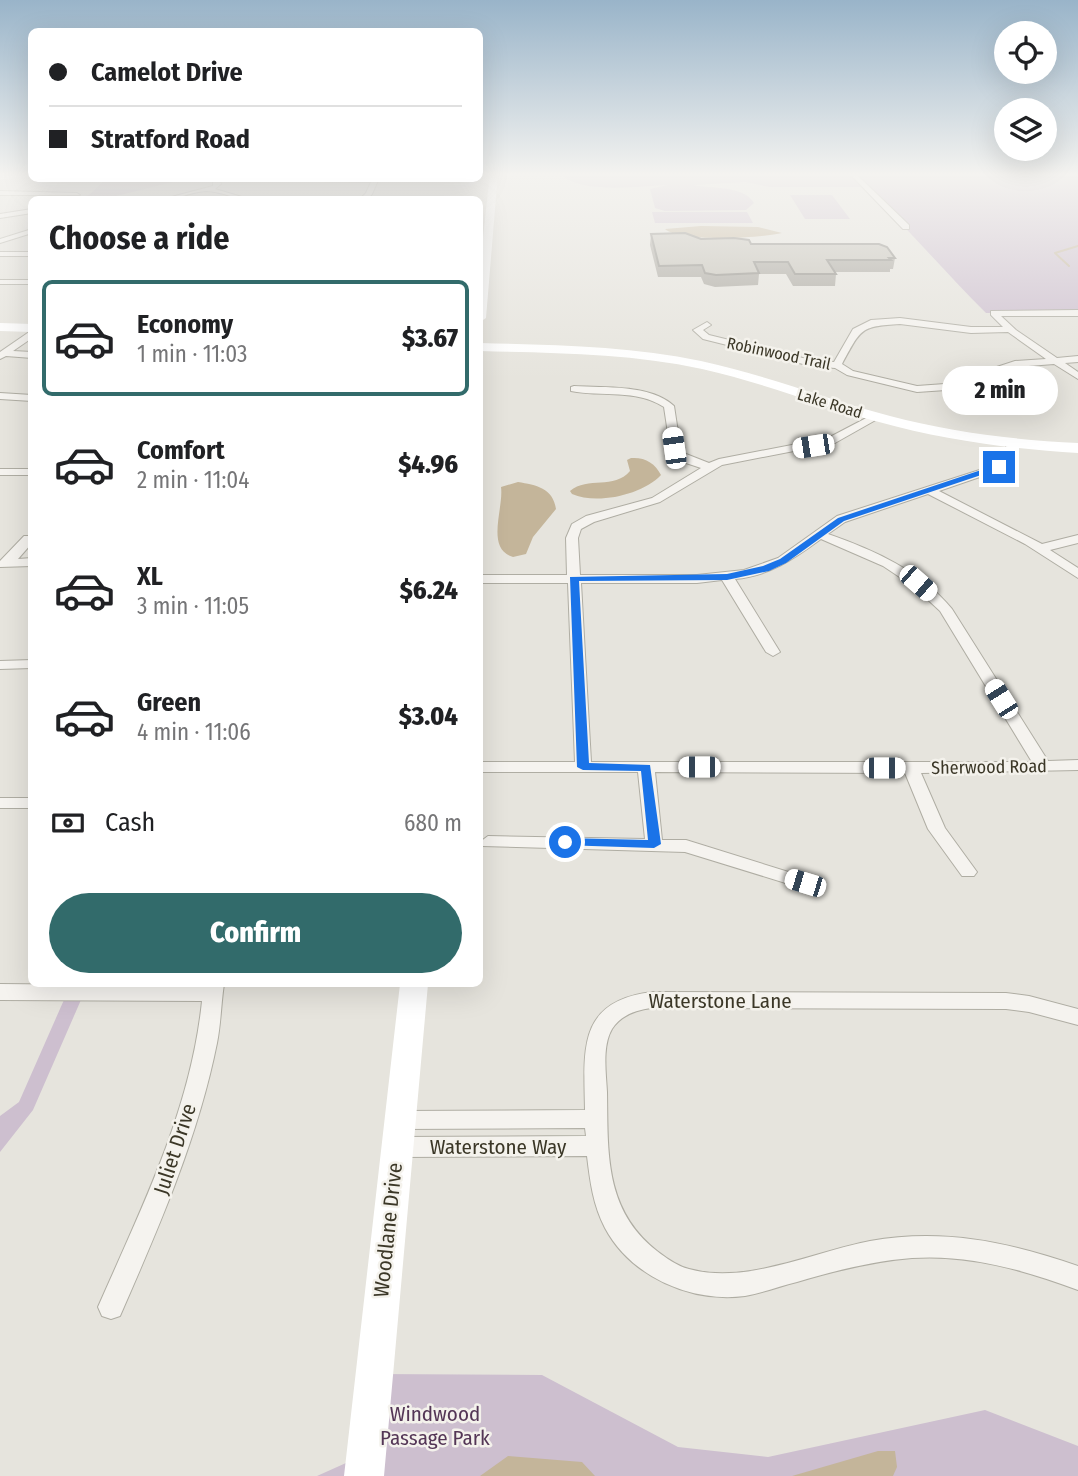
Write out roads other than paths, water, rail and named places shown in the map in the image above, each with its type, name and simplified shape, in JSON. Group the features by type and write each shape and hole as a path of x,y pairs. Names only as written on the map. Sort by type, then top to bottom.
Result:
{"street":[{"path":"0,254 28,254"},
{"path":"0,282 28,282"},
{"path":"1078,313 994,313 1009,329 1078,376"},
{"path":"837,365 857,330 874,323 904,322 978,330 1009,329"},
{"name":"Robinwood Trail","path":"707,325 697,330 706,337 811,363 837,365 861,376 917,389 946,387 1013,364 1078,359"},
{"path":"0,327 28,330"},
{"path":"2,354 28,334"},
{"name":"Lake Road","path":"483,350 584,351 646,356 709,366 927,430 1010,443 1078,448"},
{"path":"2,354 28,355"},
{"path":"984,374 1015,386 1034,402 1036,410"},
{"path":"574,389 650,397 665,402 669,406 676,453 687,460 710,467"},
{"path":"0,396 28,398"},
{"path":"583,767 572,538 576,527 590,519 656,500 728,459 831,441 876,417"},
{"path":"483,579 727,577 765,569 783,561 854,514 999,467 1010,456 1010,443"},
{"path":"0,472 28,471"},
{"path":"929,490 1042,548 1078,574"},
{"path":"820,535 866,552 901,570 932,595 945,609 1043,767"},
{"path":"1042,548 1078,539"},
{"path":"4,564 28,540"},
{"path":"4,564 28,562"},
{"path":"727,577 773,652"},
{"path":"0,665 28,664"},
{"name":"Sherwood Road","path":"483,767 911,768 1078,765"},
{"path":"646,767 654,844"},
{"path":"911,768 937,829 968,872"},
{"path":"0,803 28,803"},
{"path":"488,842 654,844 692,848 805,883"},
{"name":"Woodlane Drive","path":"364,1476 414,987"},
{"path":"0,992 213,989"},
{"name":"Juliet Drive","path":"111,1307 158,1204 187,1119 207,1041 213,989"},
{"name":"Waterstone Lane","path":"1078,1017 1029,1003 1006,1001 635,1001 620,1008 599,1030 596,1043 599,1146 604,1191 610,1213 625,1237 646,1258 667,1272 696,1283 723,1287 749,1283 841,1258 914,1246 993,1254 1044,1265 1078,1278"},
{"name":"Waterstone Way","path":"398,1133 597,1119"},
{"name":"Waterstone Way","path":"398,1133 599,1146"}],"waterway":[{"path":"1069,266 1055,253 1078,246"}],"park label":[{"name":"Windwood Passage Park","path":"435,1426"}]}
